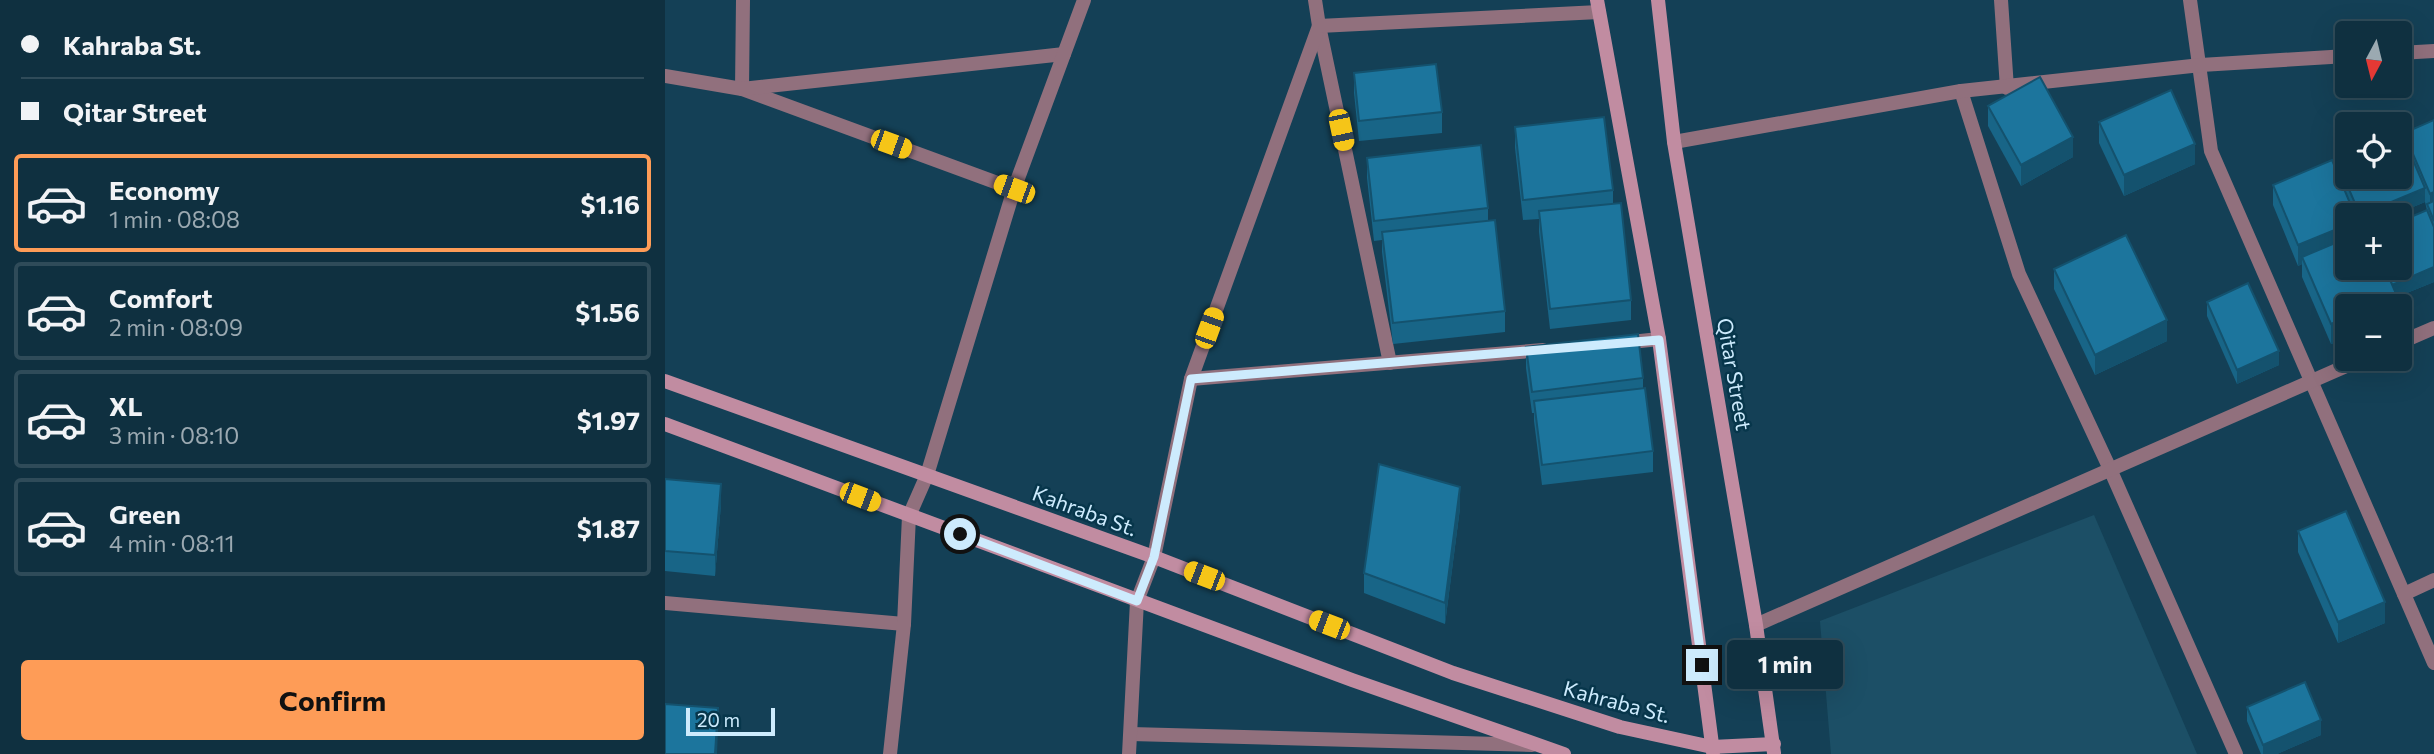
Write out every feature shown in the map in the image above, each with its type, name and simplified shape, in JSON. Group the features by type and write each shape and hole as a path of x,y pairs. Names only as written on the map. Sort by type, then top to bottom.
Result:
{"main road":[{"name":"Qitar Street","path":"1658,0 1674,142 1756,625 1774,749"},
{"path":"1598,6 1659,340 1713,750"},
{"name":"Kahraba St.","path":"665,381 1154,557 1453,673 1620,727 1713,750 1774,749"},
{"path":"665,425 1352,680 1564,754"}],"street":[{"path":"742,89 743,0"},
{"path":"890,754 904,624 909,516 927,475 1014,189 1084,0"},
{"path":"1315,0 1390,363"},
{"path":"2001,0 2007,88"},
{"path":"2190,0 2211,151 2434,663"},
{"path":"1319,26 1598,6"},
{"path":"1129,754 1137,601 1154,557 1191,379 1319,26"},
{"path":"2412,52 2434,51"},
{"path":"742,89 1064,54"},
{"path":"1674,142 1961,91 2201,65 2335,57"},
{"path":"665,76 742,89 1014,189"},
{"path":"1961,91 2019,274 2110,469 2235,754"},
{"path":"2412,337 2434,328"},
{"path":"1605,344 1659,340"},
{"path":"1191,379 1552,349"},
{"path":"1756,625 2335,370"},
{"path":"2405,594 2434,580"},
{"path":"665,603 904,624"},
{"path":"1131,734 1537,745"}],"shaded area":[{"path":"2094,515 2197,754 1831,754 1820,621"}],"building":[{"path":"1436,64 1442,112 1359,121 1354,73"},
{"path":"2040,77 2073,137 2021,165 1988,106"},
{"path":"2171,90 2195,144 2124,175 2099,122"},
{"path":"1604,117 1613,190 1523,200 1515,127"},
{"path":"2434,120 2434,192 2430,194 2412,152 2412,130"},
{"path":"1481,145 1488,208 1374,221 1367,158"},
{"path":"2412,158 2425,188 2389,203 2355,203 2349,189 2412,189"},
{"path":"2332,160 2335,167 2335,189 2344,189 2350,203 2335,203 2335,230 2298,245 2273,185"},
{"path":"2434,201 2434,221 2427,204"},
{"path":"1621,203 1631,300 1550,309 1539,211"},
{"path":"2427,210 2434,227 2434,267 2412,276 2412,216"},
{"path":"1495,220 1505,311 1393,323 1382,232"},
{"path":"2126,235 2167,320 2095,355 2054,269"},
{"path":"2335,243 2335,280 2390,280 2396,294 2335,294 2335,322 2331,324 2302,257"},
{"path":"2390,280 2404,280 2392,285"},
{"path":"2248,283 2279,351 2237,370 2207,302"},
{"path":"1638,334 1643,378 1532,392 1526,347"},
{"path":"1645,388 1653,451 1542,465 1534,401"},
{"path":"1379,464 1460,487 1445,603 1364,573"},
{"path":"665,479 721,484 715,555 665,551"},
{"path":"2346,511 2385,602 2338,622 2298,531"},
{"path":"2305,682 2321,720 2263,745 2247,707"},
{"path":"665,704 718,708 715,754 665,754"}],"route":[{"path":"960,534 1137,601 1154,557 1191,379 1659,340 1702,665"}]}
